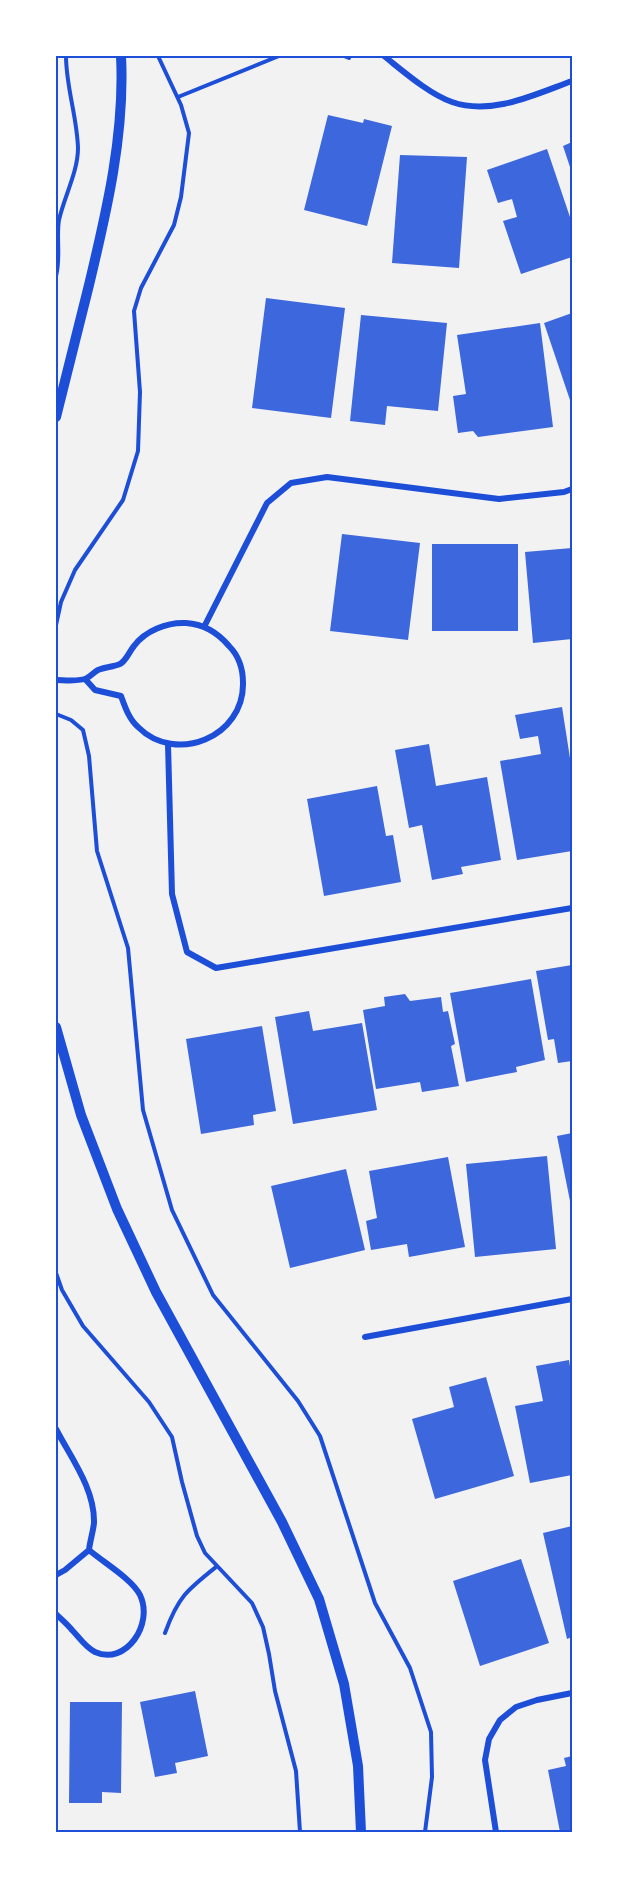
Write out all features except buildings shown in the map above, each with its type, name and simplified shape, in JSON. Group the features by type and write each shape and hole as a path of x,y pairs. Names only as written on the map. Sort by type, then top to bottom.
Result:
{"street":[{"path":"56,417 106,216 117,147 122,78 121,56"},
{"path":"384,56 434,93 452,102 470,106 493,106 516,101 573,81"},
{"path":"204,627 267,503 291,483 327,477 499,499 573,489"},
{"path":"56,680 86,680 97,670 122,663 135,644 150,632 167,625 186,623 204,627 222,637 235,652 243,672 243,692 237,711 225,728 208,740 189,746 168,744 151,738 137,727 127,712 121,696 95,690 86,680"},
{"path":"168,744 172,894 187,952 216,968 573,908"},
{"path":"56,1027 81,1115 117,1209 156,1292 282,1522 319,1599 344,1684 358,1766 361,1833"},
{"path":"364,1337 573,1299"},
{"path":"56,1429 84,1480 92,1501 94,1523 89,1550 56,1575"},
{"path":"56,1614 83,1643 96,1653 112,1654 127,1648 138,1637 143,1624 144,1610 141,1596 134,1586 89,1550"},
{"path":"496,1833 485,1760 489,1738 500,1720 516,1707 573,1693"}],"path":[{"path":"56,276 59,221 78,152 77,128 66,74 66,56"},
{"path":"56,625 61,602 75,570 123,500 138,451 140,392 135,311 141,288 174,225 181,197 189,133 178,97 158,56"},
{"path":"178,97 279,56"},
{"path":"56,714 71,720 83,730 89,756 97,852 128,948 143,1110 172,1210 213,1295 298,1401 320,1436 375,1603 410,1668 431,1732 432,1777 424,1833"},
{"path":"56,1273 62,1290 83,1326 149,1402 172,1437 197,1536 205,1553 252,1603 262,1627 275,1691 296,1771 300,1833"},
{"path":"165,1634 178,1601 192,1586 216,1567"}]}
